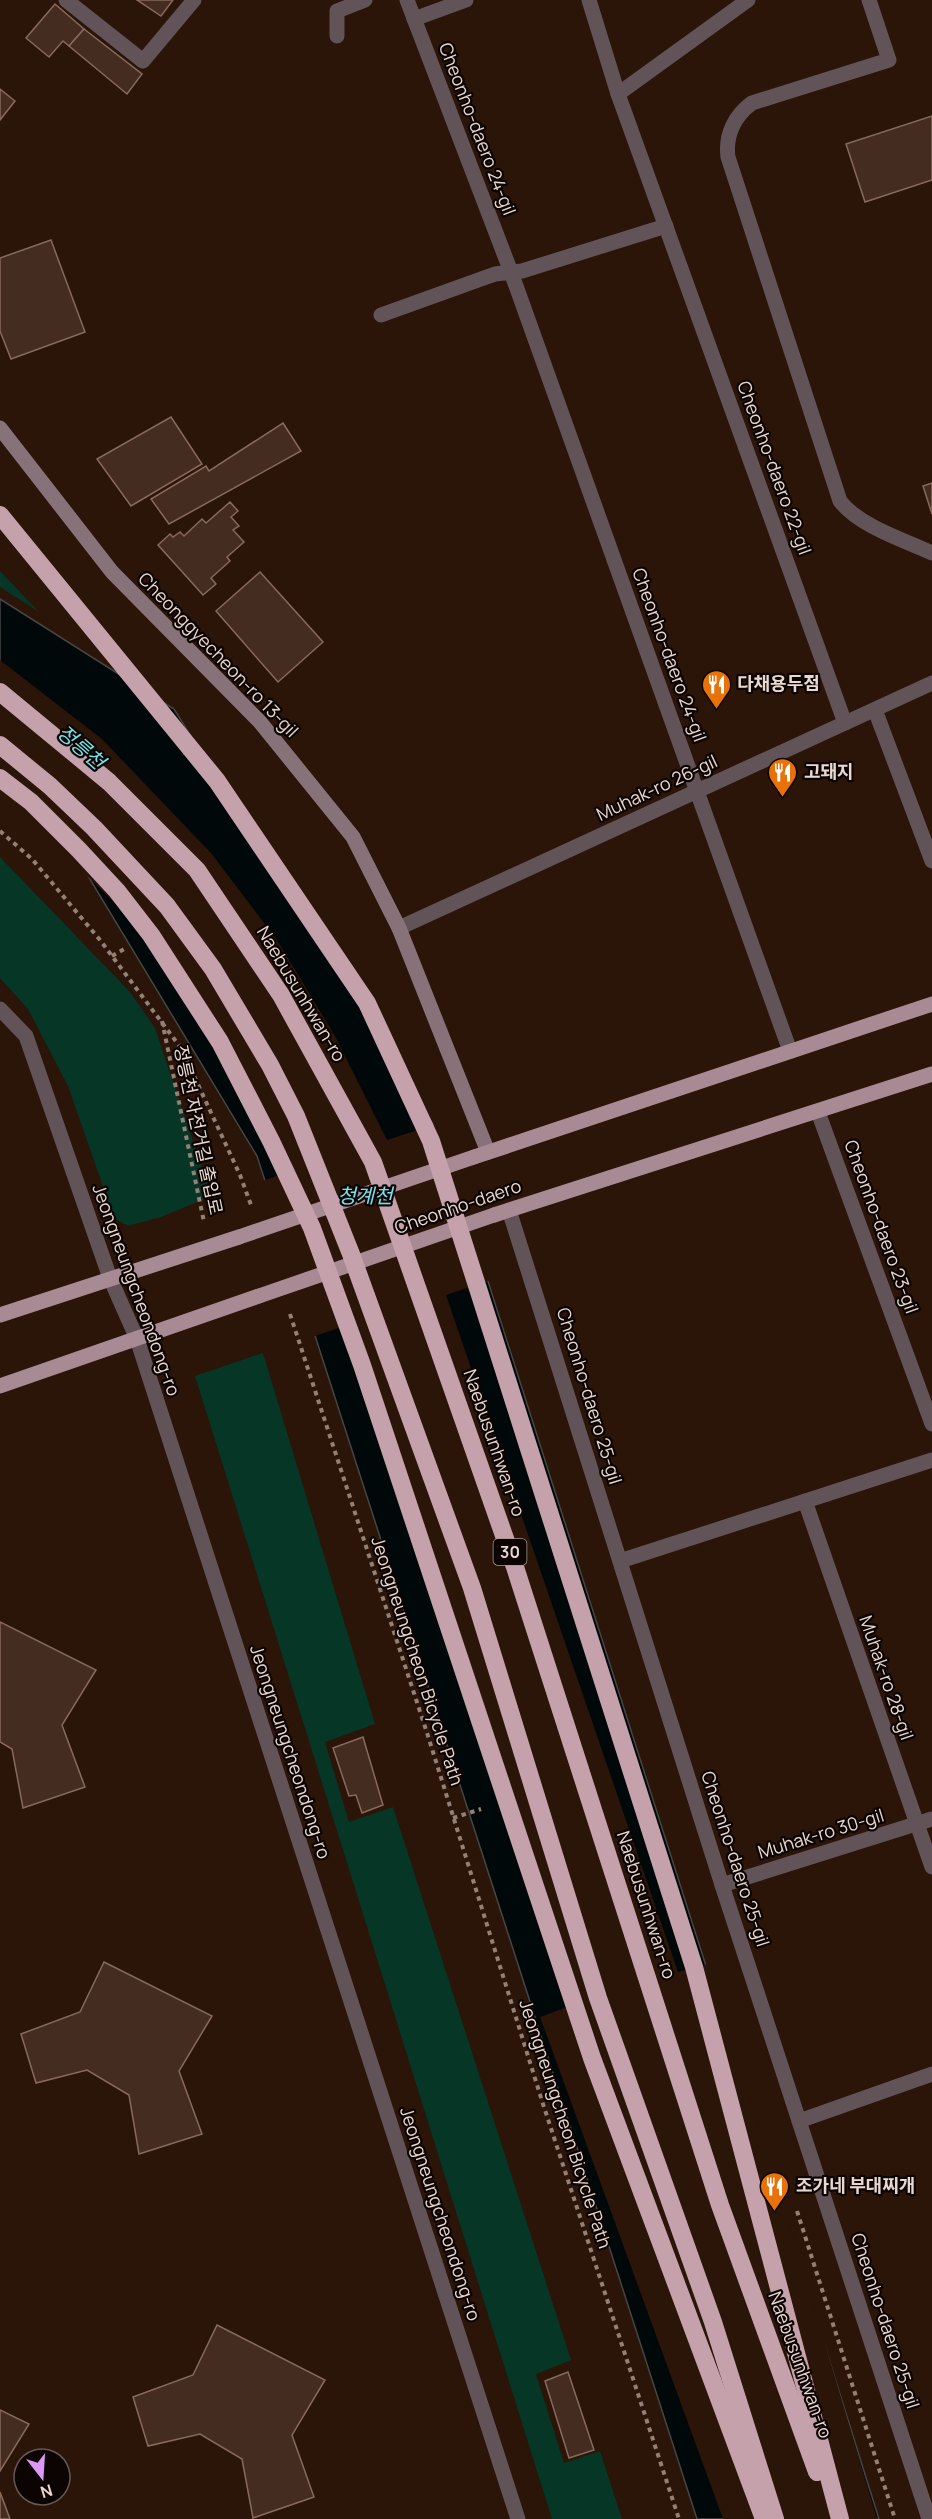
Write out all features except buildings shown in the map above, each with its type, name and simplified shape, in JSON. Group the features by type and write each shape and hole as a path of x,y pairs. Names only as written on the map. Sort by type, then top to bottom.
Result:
{"highway":[{"path":"0,516 217,781 367,1003 431,1141 694,1967 840,2519"},
{"name":"Naebusunhwan-ro","path":"0,692 109,782 197,870 282,996 373,1162 515,1567 720,2205 834,2519"},
{"path":"0,745 50,786 94,828 166,906 218,977 270,1065 296,1116 351,1254 472,1588 598,1998 713,2322 775,2519"},
{"path":"0,778 32,802 80,850 117,891 151,935 220,1042 271,1141 312,1228 362,1365 592,2058 764,2519"}],"main road":[{"path":"0,1315 932,1004"},
{"name":"Cheonho-daero","path":"0,1386 509,1209 932,1074"}],"street":[{"path":"66,0 142,61 194,0"},
{"path":"337,36 337,11 365,0"},
{"name":"Cheonho-daero 24-gil","path":"407,0 511,272 790,1051"},
{"path":"414,19 466,0"},
{"name":"Cheonho-daero 22-gil","path":"589,0 618,94 845,723"},
{"path":"618,94 748,0"},
{"path":"869,0 889,60 752,103 742,110 726,143 728,157 840,501 859,519 932,553"},
{"path":"381,315 495,274 522,271 666,226"},
{"name":"Cheonggyecheon-ro 13-gil","path":"0,428 112,572 260,722 352,837 399,928 481,1155"},
{"name":"Muhak-ro 26-gil","path":"399,928 932,683"},
{"path":"875,710 932,861"},
{"name":"Jeongneungcheondong-ro","path":"0,1009 26,1036 110,1278 137,1339 518,2519"},
{"name":"Cheonho-daero 23-gil","path":"818,1112 932,1424"},
{"name":"Cheonho-daero 25-gil","path":"509,1209 722,1885 929,2519"},
{"path":"620,1561 932,1460"},
{"name":"Muhak-ro 28-gil","path":"805,1501 932,1867"},
{"name":"Muhak-ro 30-gil","path":"722,1885 932,1819"},
{"path":"799,2121 932,2074"},
{"path":"917,2481 932,2476"}],"path":[{"path":"0,831 32,859 100,940 181,1048 240,1175 252,1209"},
{"name":"정릉천 자전거길 출입로","path":"161,1019 209,1246"},
{"name":"Jeongneungcheon Bicycle Path","path":"289,1310 428,1736 543,2104 680,2519"}],"green space":[{"path":"0,571 39,612 0,587"},
{"path":"0,857 130,992 155,1028 207,1183 207,1198 161,1217 128,1226 114,1218 68,1086 28,1009 0,978"},
{"path":"263,1353 375,1724 325,1742 349,1822 393,1807 571,2360 536,2374 564,2463 600,2451 622,2519 552,2519 195,1376"}],"water":[{"name":"청계천","path":"0,599 174,709 443,1140 879,2519 697,2519 257,1156 38,793 0,763"}],"pier":[{"name":"청계천","path":"0,660 102,739 211,853 277,940 335,1036 387,1140 436,1124 445,1139 491,1280 446,1295 678,1972 708,1964 784,2205 877,2519 723,2519 540,2017 575,2004 348,1325 312,1337 262,1181 288,1172 238,1076 128,916 81,870 36,795 0,767"}],"place":[{"name":"다채용두점","path":"716,710"},
{"name":"고돼지","path":"783,798"},
{"name":"조가네 부대찌개","path":"775,2212"}],"water label":[{"name":"정릉천","path":"81,747"}]}
